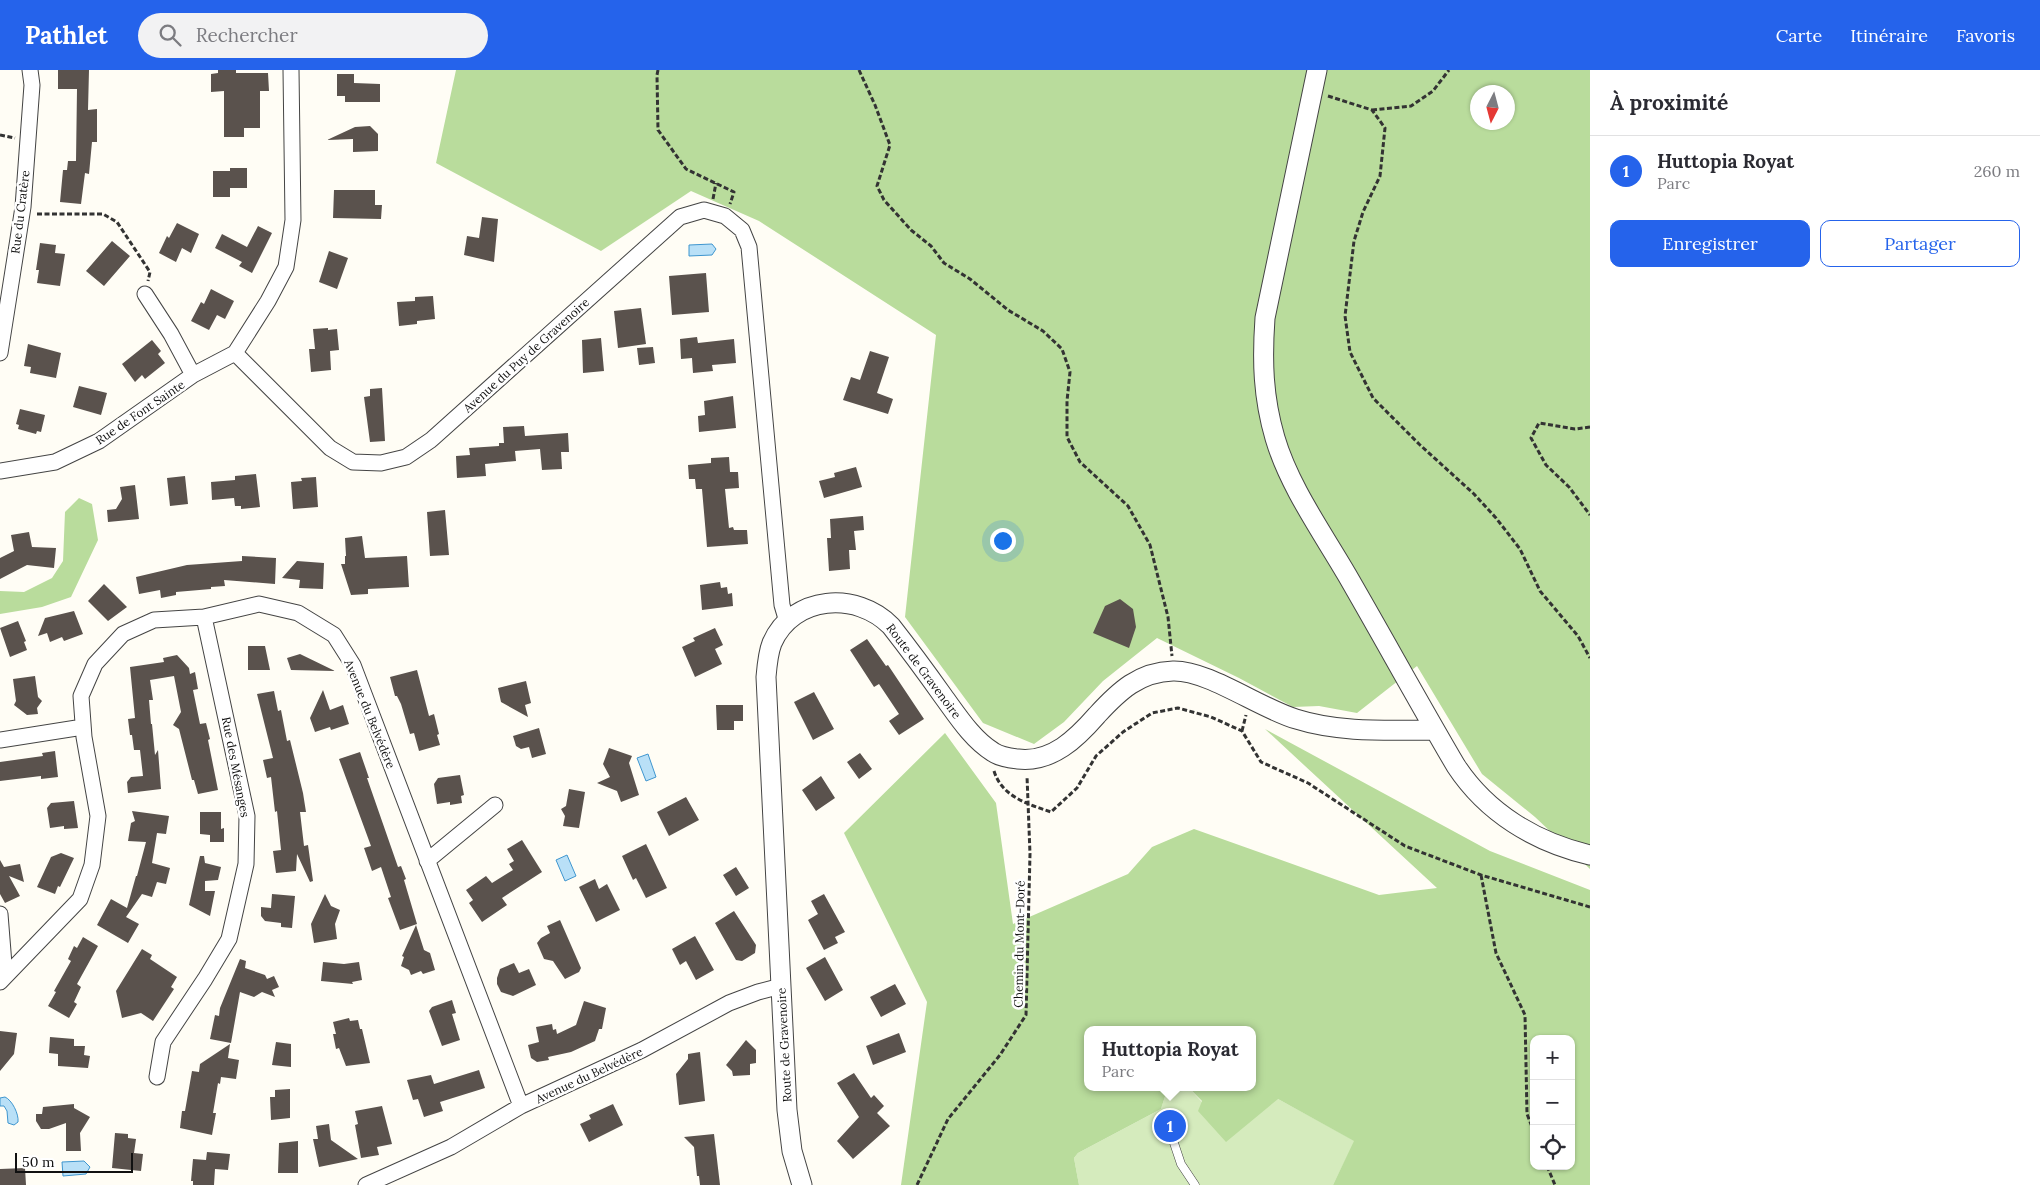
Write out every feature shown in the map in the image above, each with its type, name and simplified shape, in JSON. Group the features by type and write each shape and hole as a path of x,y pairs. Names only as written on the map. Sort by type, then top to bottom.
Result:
{"street":[{"name":"Rue du Cratère","path":"0,353 22,214 32,85 30,70"},
{"path":"234,352 268,301 286,267 293,220 291,70"},
{"path":"1317,70 1265,318 1262,358 1266,400 1275,438 1285,463 1307,506 1456,766 1481,798 1507,818 1539,838 1570,850 1590,855"},
{"name":"Avenue du Puy de Gravenoire","path":"234,352 330,448 353,462 382,464 406,456 430,440 680,217 704,210 726,216"},
{"path":"726,216 742,230 749,247 782,604 787,622"},
{"path":"145,294 171,334 193,375"},
{"name":"Rue de Font Sainte","path":"0,471 55,462 99,441 193,375 234,352"},
{"name":"Route de Gravenoire","path":"802,1185 789,1132 766,676 772,643 793,616 812,607 833,602 859,605 878,615 891,626 961,720 988,748 1004,756 1027,760 1049,755 1072,741 1116,693 1132,682 1159,672 1173,671 1198,675 1273,710 1321,726 1355,729 1435,730"},
{"name":"Avenue du Belvédère","path":"2,979 80,898 92,865 98,816 83,727 81,696 95,664 123,634 154,620 204,617 260,604 298,613 334,635 353,665 521,1106 642,1050 729,1003 781,986"},
{"name":"Rue des Mésanges","path":"157,1078 163,1042 229,939 246,864 247,816 204,617"},
{"path":"0,740 83,727"},
{"path":"427,861 495,805"},
{"path":"0,914 2,979"},
{"path":"366,1185 452,1146 521,1106"}],"lane":[{"path":"1174,1143 1181,1164 1195,1185"}],"path":[{"path":"658,70 658,130 686,169 734,192 726,216"},
{"path":"859,70 890,145 877,186 884,200 912,230 931,246 944,263 970,278 1008,310 1043,331 1062,349 1070,372 1067,401 1067,437 1080,462 1128,506 1150,545 1168,617 1173,671"},
{"path":"1312,91 1372,110 1411,106 1433,91 1449,70"},
{"path":"1372,110 1385,128 1380,176 1363,212 1354,241 1345,316 1350,352 1373,398 1419,444 1474,494 1496,518 1520,549 1540,591 1578,636 1590,658"},
{"path":"22,214 103,214 117,222 150,272 145,294"},
{"path":"1590,427 1575,429 1540,423 1531,438 1546,465 1569,487 1590,515"},
{"path":"988,748 997,780 1019,801 1051,812 1077,788 1096,756 1123,732 1152,713 1178,708 1211,717 1242,731 1261,762 1308,783 1405,846 1482,875 1590,907"},
{"name":"Chemin du Mont-Doré","path":"917,1185 948,1119 1000,1055 1026,1014 1030,854 1027,760"},
{"path":"1482,875 1496,953 1525,1015 1527,1114 1531,1125"},
{"path":"1549,1170 1555,1185"}],"green space":[{"path":"456,70 1590,70 1590,869 1535,817 1482,774 1417,666 1357,713 1319,706 1293,707 1157,638 1103,681 1064,722 1034,744 983,723 905,617 936,335 759,221 691,191 601,251 436,163"},
{"path":"79,498 92,504 98,540 71,597 42,607 0,614 0,591 24,592 52,578 63,561 65,512"},
{"path":"1265,729 1490,851 1590,890 1590,1185 1333,1185 1354,1141 1278,1099 1226,1142 1198,1111 1202,1101 1192,1091 1256,1091 1256,1026 1084,1026 1084,1091 1167,1091 1161,1109 1078,1153 1074,1158 1079,1185 901,1185 927,1002 844,833 945,733 996,803 1013,924 1128,874 1152,847 1194,829 1379,895 1437,888"},
{"path":"1167,1091 1192,1091 1202,1102 1278,1099 1355,1141 1333,1185 1079,1185 1074,1158 1078,1153 1161,1109"}],"water":[{"path":"712,244 716,249 712,255 689,256 689,245"},
{"path":"648,754 656,777 646,781 637,758"},
{"path":"567,855 576,876 565,881 556,860"},
{"path":"5,1097 16,1111 18,1122 14,1125 8,1123 7,1111 4,1106 0,1106 0,1098"},
{"path":"84,1161 90,1167 86,1174 63,1176 62,1162"}],"building":[{"path":"58,70 89,70 88,110 97,109 97,142 92,142 89,174 85,173 81,204 60,202 63,170 67,170 68,161 76,161 77,89 58,89"},
{"path":"218,70 236,70 236,73 268,73 269,91 260,91 260,128 244,128 244,137 224,137 224,91 211,92 211,74 218,73"},
{"path":"337,74 354,74 354,83 380,84 380,102 345,102 345,96 337,96"},
{"path":"370,126 378,134 378,151 353,152 353,139 327,140 355,127"},
{"path":"230,168 247,168 247,188 230,188 230,197 213,197 213,171 230,171"},
{"path":"334,190 375,190 375,205 382,205 381,219 333,218"},
{"path":"482,217 498,219 494,262 464,255 467,236 479,238"},
{"path":"177,223 199,234 191,253 182,248 176,262 159,253 167,236 169,238"},
{"path":"258,226 272,233 252,273 239,266 242,262 215,248 222,234 247,247"},
{"path":"112,241 130,256 104,286 86,271"},
{"path":"40,243 56,245 55,253 65,254 60,286 37,283 39,270 36,270"},
{"path":"329,251 348,258 337,289 319,282"},
{"path":"706,273 709,312 672,315 669,276"},
{"path":"211,289 234,301 225,319 217,315 209,330 191,321 201,302 204,304"},
{"path":"433,296 435,319 399,326 397,302 415,301 415,297"},
{"path":"641,308 646,344 618,348 614,311"},
{"path":"328,328 328,330 337,329 339,350 330,351 331,370 311,372 309,349 315,349 313,329"},
{"path":"697,337 698,343 734,339 736,363 712,365 713,371 693,373 692,358 681,359 680,339"},
{"path":"601,338 604,371 583,373 582,340"},
{"path":"152,340 161,351 158,354 165,363 145,379 142,375 135,382 122,364"},
{"path":"28,344 61,353 56,378 30,373 31,367 24,366"},
{"path":"653,347 655,363 639,365 637,348"},
{"path":"870,351 889,357 877,393 893,399 888,414 843,400 851,377 860,380"},
{"path":"79,386 107,393 101,415 73,407"},
{"path":"382,388 385,441 370,442 364,397 370,396 370,389"},
{"path":"733,396 736,428 699,432 698,416 705,415 704,401"},
{"path":"20,409 45,415 41,432 37,431 36,434 18,429 19,425 16,424"},
{"path":"524,426 525,436 568,433 569,452 561,452 562,469 542,470 540,449 515,451 516,461 485,464 486,476 457,478 456,456 470,455 469,448 499,446 499,443 504,443 503,427"},
{"path":"729,457 730,472 738,472 739,488 725,489 729,528 747,530 748,544 707,547 702,489 696,489 695,479 689,479 688,465 711,463 711,458"},
{"path":"856,467 862,487 824,498 819,481 835,477 834,473"},
{"path":"256,474 260,507 241,509 241,506 235,506 234,498 212,500 211,482 235,480 235,476"},
{"path":"185,476 188,504 170,506 167,478"},
{"path":"316,477 318,507 293,509 291,482 302,481 301,478"},
{"path":"135,485 139,519 108,522 107,510 116,509 122,499 120,487"},
{"path":"445,510 449,555 430,556 427,512"},
{"path":"863,516 864,530 854,531 856,550 849,550 850,569 829,571 827,538 831,538 830,519"},
{"path":"29,532 32,547 56,548 54,568 27,565 0,579 0,558 14,551 11,535"},
{"path":"362,536 365,558 407,556 409,587 368,589 368,594 351,595 341,564 345,564 345,538"},
{"path":"242,556 276,558 275,584 224,580 225,586 176,592 176,595 161,598 160,590 139,594 136,577 187,565 242,561"},
{"path":"297,561 324,563 323,589 299,588 300,580 282,578"},
{"path":"720,582 721,588 727,587 728,594 732,593 733,606 702,610 700,585"},
{"path":"104,584 127,607 108,621 88,601"},
{"path":"1120,599 1133,609 1136,627 1129,648 1093,633 1105,606"},
{"path":"74,611 83,634 64,641 62,637 50,642 47,633 38,636 45,618"},
{"path":"18,621 26,641 24,642 27,650 10,657 0,628"},
{"path":"715,628 723,645 715,649 722,664 695,677 682,647 695,641 693,638"},
{"path":"867,639 886,666 888,665 924,719 899,735 889,721 899,714 879,684 874,687 850,650"},
{"path":"248,646 265,646 270,670 248,670"},
{"path":"300,654 335,671 291,670 287,658"},
{"path":"177,655 189,668 190,674 195,672 198,689 193,690 200,724 206,723 210,739 208,740 218,790 198,794 194,780 192,780 179,729 173,725 181,712 174,676 150,680 153,700 149,700 151,724 155,755 158,750 161,789 128,793 127,782 131,777 143,776 140,750 134,750 128,719 135,718 130,667 164,662 163,658"},
{"path":"417,670 429,716 434,714 440,745 419,751 414,733 410,734 401,704 397,696 395,696 390,677"},
{"path":"35,676 38,697 42,701 37,708 38,714 27,715 14,705 16,701 13,679"},
{"path":"526,681 531,703 525,705 528,717 501,702 498,688"},
{"path":"323,690 330,710 343,705 349,724 331,730 330,727 315,732 310,718"},
{"path":"274,691 278,711 281,710 287,741 290,740 303,793 306,812 300,812 304,846 308,845 313,881 310,882 297,854 296,871 276,873 273,851 281,850 277,811 275,812 271,777 267,778 263,760 273,758 257,694"},
{"path":"814,692 834,729 813,740 794,702"},
{"path":"716,705 743,705 743,721 734,721 734,730 717,730"},
{"path":"539,728 546,754 532,758 529,747 521,749 516,746 513,736"},
{"path":"609,748 632,756 629,763 639,795 621,802 617,791 597,783 610,777 603,764"},
{"path":"55,751 58,777 41,779 41,776 0,781 0,762 43,756 42,753"},
{"path":"360,752 369,778 367,778 398,867 401,866 406,879 404,880 417,924 400,930 388,898 391,897 381,867 372,871 364,848 371,846 339,759"},
{"path":"860,753 872,769 859,779 847,762"},
{"path":"460,775 464,795 461,796 462,803 450,805 450,802 437,804 434,784 438,778"},
{"path":"821,776 835,798 816,811 802,790"},
{"path":"569,789 585,792 579,828 563,826 565,816 561,809 566,806"},
{"path":"686,797 699,820 669,836 657,812"},
{"path":"74,801 78,828 64,829 64,826 50,828 47,808 51,803"},
{"path":"132,811 169,816 166,834 157,833 152,863 170,868 166,884 157,882 152,897 142,894 126,917 139,924 128,943 97,925 111,899 127,908 137,876 146,842 128,841 131,823 135,821"},
{"path":"200,812 221,812 221,829 224,828 224,842 210,842 210,835 200,834"},
{"path":"522,840 542,872 502,898 507,905 482,922 469,903 473,900 466,890 486,876 492,883 513,870 509,864 514,861 507,849"},
{"path":"646,844 667,888 646,898 636,878 633,880 622,856"},
{"path":"61,853 74,858 60,887 58,886 55,894 37,887 51,857"},
{"path":"200,856 204,856 205,863 221,867 218,880 205,881 205,891 215,891 210,916 189,905"},
{"path":"0,860 4,867 20,864 24,882 9,876 20,896 5,903 0,894"},
{"path":"736,867 749,888 736,896 723,875"},
{"path":"595,879 599,889 607,884 620,910 596,922 579,887"},
{"path":"272,894 295,896 292,928 281,927 281,923 265,921 261,916 261,907 271,908"},
{"path":"325,894 331,906 340,910 335,924 337,939 314,943 311,924"},
{"path":"824,894 845,932 835,937 838,943 824,950 808,920 818,914 811,901"},
{"path":"734,911 756,945 755,953 742,961 736,960 715,923"},
{"path":"560,920 581,968 579,972 565,979 553,961 544,959 537,943 541,938 550,933 547,926"},
{"path":"416,925 424,950 430,953 435,970 423,974 421,971 411,975 409,970 401,966 404,957 402,956"},
{"path":"695,936 714,970 696,980 686,961 680,965 672,949"},
{"path":"83,937 98,946 77,984 81,987 74,1002 77,1004 69,1018 48,1006 71,961 68,959 74,946 77,948"},
{"path":"142,949 152,955 150,959 177,977 171,987 174,989 153,1021 141,1013 122,1018 116,991"},
{"path":"825,957 843,990 825,1001 806,968"},
{"path":"240,959 246,961 245,968 265,975 267,979 274,976 279,987 272,990 275,997 262,992 254,997 240,992 231,1043 210,1039 215,1015 219,1016 220,1008"},
{"path":"323,962 344,964 359,962 362,980 352,982 353,984 321,981"},
{"path":"514,963 519,973 529,969 536,985 513,996 501,992 497,984 497,978 500,969"},
{"path":"895,984 906,1004 881,1017 870,997"},
{"path":"452,1000 456,1013 452,1014 460,1040 442,1046 429,1011 432,1007"},
{"path":"584,1001 606,1008 602,1029 599,1029 595,1041 571,1052 548,1057 549,1060 537,1062 531,1058 528,1045 539,1042 536,1027 552,1024 553,1030 556,1029 557,1034 576,1025"},
{"path":"349,1018 350,1021 358,1020 370,1063 346,1066 339,1048 336,1049 333,1034 336,1034 333,1022"},
{"path":"0,1031 17,1033 14,1054 0,1071"},
{"path":"899,1033 906,1052 873,1065 866,1046"},
{"path":"50,1037 74,1039 74,1046 85,1046 84,1055 90,1056 88,1068 58,1066 58,1054 49,1053"},
{"path":"746,1040 756,1050 756,1063 750,1064 750,1075 733,1076 732,1071 726,1065"},
{"path":"276,1042 291,1044 291,1067 272,1065"},
{"path":"230,1044 228,1058 239,1060 236,1079 221,1077 220,1084 218,1083 213,1113 216,1113 212,1135 180,1128 182,1111 185,1111 192,1071 199,1072 200,1064"},
{"path":"700,1052 705,1101 679,1105 676,1074 688,1059 688,1054"},
{"path":"479,1070 485,1088 440,1102 443,1111 424,1117 418,1099 413,1100 407,1080 431,1075 434,1084"},
{"path":"854,1073 871,1098 874,1095 884,1106 877,1113 890,1126 853,1159 837,1141 859,1117 837,1083"},
{"path":"290,1089 290,1118 271,1120 270,1097 275,1097 275,1090"},
{"path":"74,1104 74,1108 90,1117 80,1133 81,1151 66,1151 66,1123 49,1129 41,1129 36,1121 36,1114 42,1114 43,1107"},
{"path":"613,1104 623,1125 589,1142 580,1124 591,1119 589,1115"},
{"path":"382,1106 392,1144 377,1147 379,1155 361,1158 355,1125 358,1124 355,1111"},
{"path":"329,1124 331,1140 358,1159 319,1167 313,1139 318,1139 316,1126"},
{"path":"115,1133 128,1134 128,1138 136,1139 134,1153 143,1154 141,1171 112,1168"},
{"path":"714,1134 720,1185 700,1185 699,1176 697,1176 694,1147 684,1137"},
{"path":"298,1141 298,1173 278,1173 279,1143"},
{"path":"207,1152 230,1154 228,1170 215,1169 214,1185 193,1185 193,1181 191,1181 193,1159 206,1160"},
{"path":"25,1168 26,1185 0,1185 0,1169"}],"place":[{"name":"Huttopia Royat","path":"1170,1126"}]}
